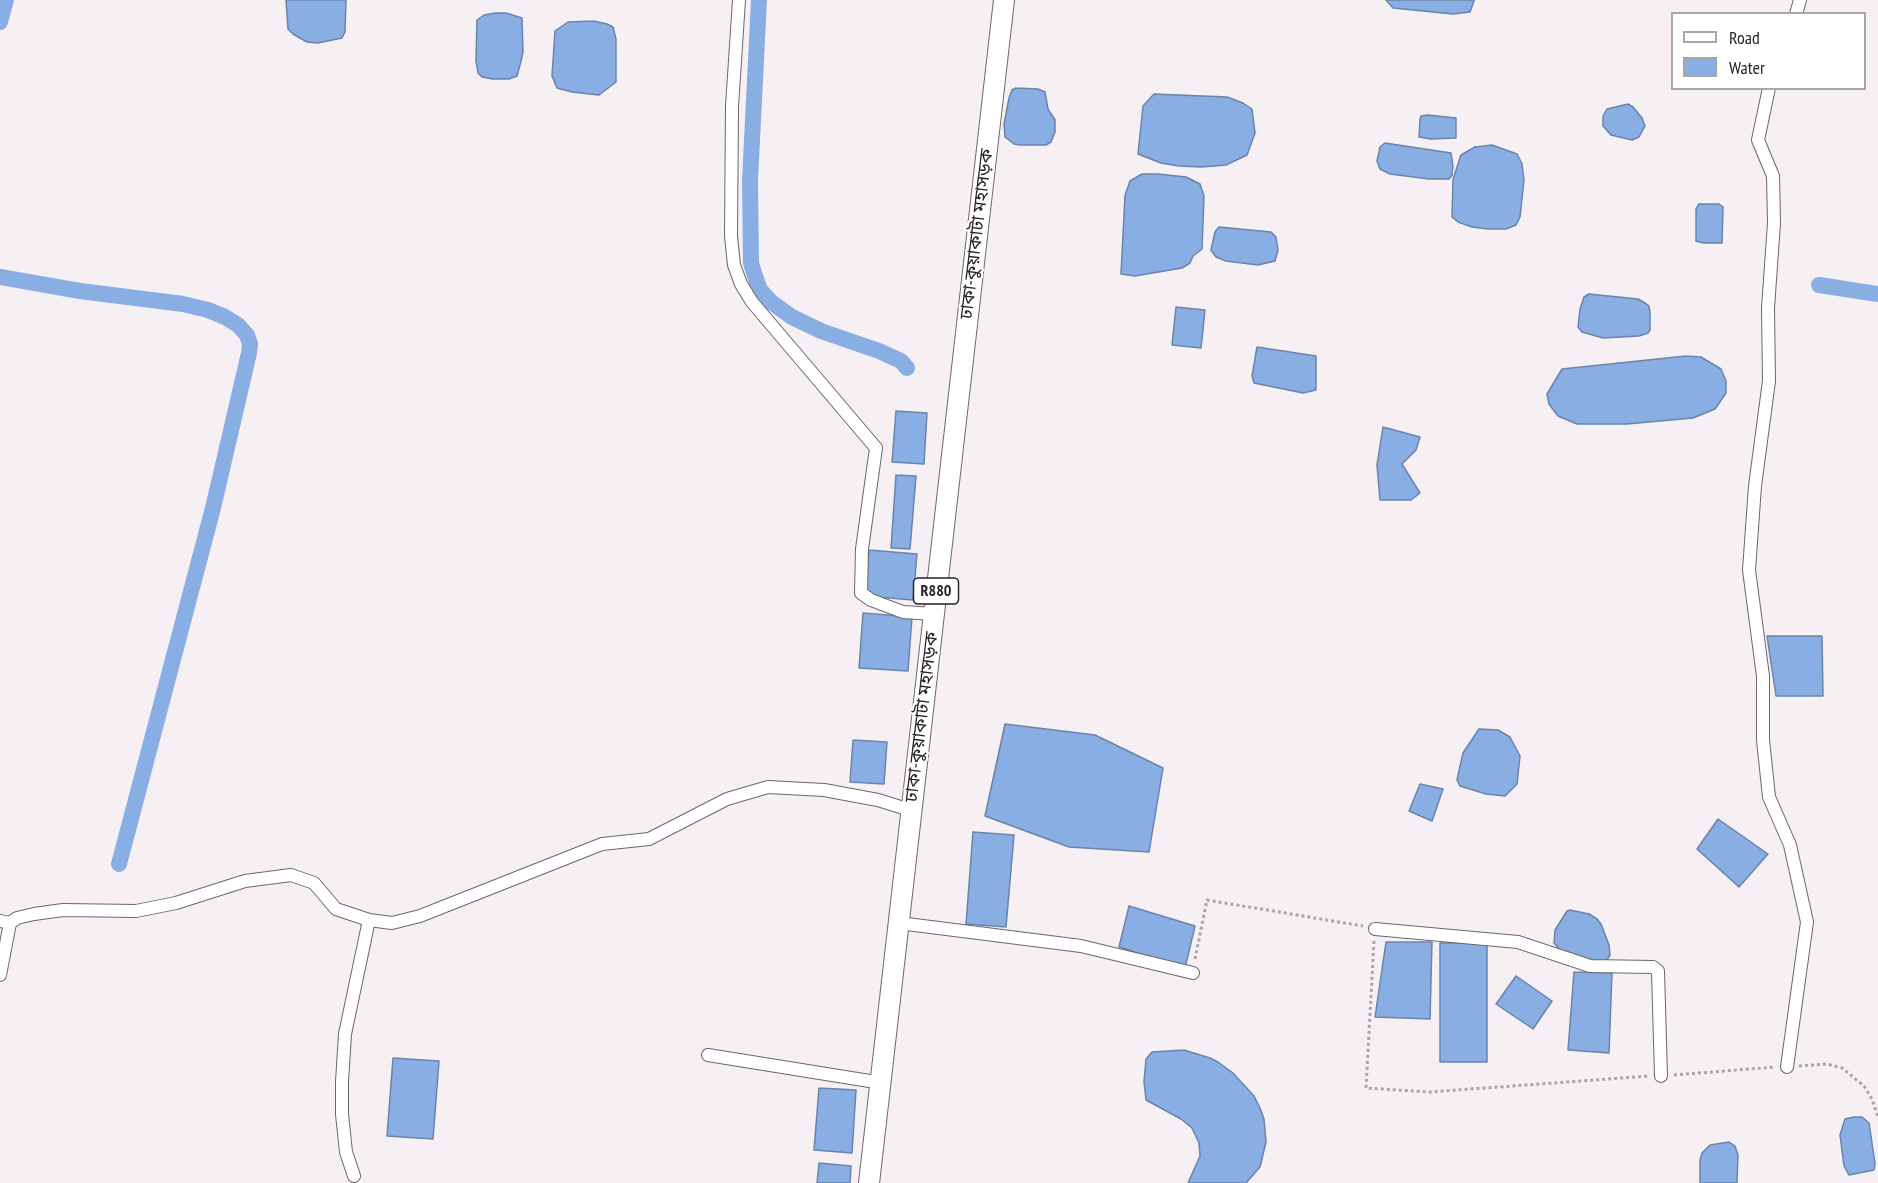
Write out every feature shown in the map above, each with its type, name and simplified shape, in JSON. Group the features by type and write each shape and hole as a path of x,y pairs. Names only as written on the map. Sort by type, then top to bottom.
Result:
{"main road":[{"name":"ঢাকা-কুয়াকাটা মহাসড়ক","path":"870,1183 910,810 1004,0"}],"street":[{"path":"739,0 732,106 731,236 734,265 741,284 752,302 876,448 862,549 861,593 871,600 903,612 934,614"},
{"path":"1769,90 1758,140 1773,176 1774,223 1768,308 1769,381 1755,486 1749,570 1763,676 1763,740 1768,797 1790,845 1807,922 1787,1066"},
{"path":"0,975 5,922 34,914 63,910 136,911 176,903 245,880 291,875 314,883 336,909 369,921 392,923 420,916 602,844 648,839 727,799 768,787 824,790 910,810"},
{"path":"354,1176 346,1152 342,1114 342,1082 345,1034 369,921"},
{"path":"899,923 1081,946 1192,974"},
{"path":"1375,929 1518,942 1590,966 1653,966 1658,970 1661,1076"},
{"path":"708,1055 882,1083"}],"path":[{"path":"1192,974 1207,900 1375,929 1366,1088 1430,1092 1827,1064 1842,1068 1864,1086 1872,1099 1878,1117"}],"water":[{"path":"286,0 346,0 345,32 342,38 318,43 307,42 293,34 288,29"},
{"path":"1386,0 1474,1 1470,12 1453,14 1393,8"},
{"path":"506,13 522,18 523,52 517,76 509,79 482,77 478,73 477,20 484,15"},
{"path":"594,21 613,27 616,39 616,82 599,95 557,88 552,76 555,31 568,22"},
{"path":"1016,88 1038,89 1045,92 1048,109 1055,120 1055,132 1051,142 1046,145 1014,144 1005,137 1004,124 1009,98 1012,90"},
{"path":"1154,94 1227,97 1243,103 1252,109 1255,133 1247,155 1226,165 1201,167 1161,163 1138,154 1143,106"},
{"path":"1628,104 1642,118 1645,126 1639,137 1632,140 1611,135 1603,126 1603,116 1607,109"},
{"path":"1421,116 1456,118 1456,138 1419,137"},
{"path":"1385,143 1451,153 1452,175 1449,179 1429,179 1390,174 1380,169 1377,161 1380,147"},
{"path":"1492,145 1517,154 1522,164 1524,180 1520,217 1516,225 1506,229 1472,227 1452,217 1453,179 1461,155 1475,147"},
{"path":"1142,174 1186,177 1200,184 1204,196 1202,249 1193,256 1190,263 1182,268 1135,276 1121,274 1125,195 1130,181"},
{"path":"1699,204 1719,204 1723,207 1722,243 1696,241 1696,209"},
{"path":"1219,227 1271,232 1276,237 1278,250 1275,261 1258,265 1226,261 1216,257 1211,250 1215,232"},
{"path":"1589,294 1638,299 1645,303 1649,306 1650,330 1639,336 1603,338 1582,332 1578,327 1580,309 1584,297"},
{"path":"1176,307 1205,310 1201,348 1172,345"},
{"path":"1257,347 1316,356 1316,390 1303,393 1254,383 1252,376"},
{"path":"1686,356 1701,357 1721,369 1726,381 1726,393 1715,409 1693,418 1627,424 1577,424 1558,416 1549,404 1547,394 1562,369"},
{"path":"896,411 927,413 924,464 892,462"},
{"path":"1383,427 1420,437 1416,450 1402,464 1420,493 1411,500 1380,500 1377,465"},
{"path":"896,475 916,476 910,549 891,548"},
{"path":"869,550 917,554 913,600 865,596"},
{"path":"863,613 912,617 908,671 859,668"},
{"path":"1767,636 1822,636 1823,696 1776,696"},
{"path":"1005,724 1095,735 1163,768 1149,852 1069,847 985,816"},
{"path":"1479,729 1498,730 1510,737 1520,756 1517,784 1505,796 1486,794 1460,786 1457,780 1463,753"},
{"path":"853,740 887,742 884,784 850,782"},
{"path":"1420,784 1443,789 1432,821 1409,811"},
{"path":"1718,819 1768,854 1739,887 1697,849"},
{"path":"973,832 1014,835 1006,927 966,924"},
{"path":"1129,906 1195,926 1185,968 1119,947"},
{"path":"1570,910 1589,914 1601,924 1609,945 1610,955 1607,960 1598,963 1561,951 1554,943 1555,930"},
{"path":"1386,942 1432,942 1430,1019 1375,1017"},
{"path":"1440,943 1487,943 1487,1062 1440,1062"},
{"path":"1574,972 1612,973 1609,1053 1568,1050"},
{"path":"1516,976 1552,1001 1533,1029 1496,1004"},
{"path":"1184,1050 1210,1058 1233,1073 1254,1096 1260,1108 1264,1119 1266,1142 1260,1167 1246,1183 1188,1183 1200,1156 1199,1143 1192,1128 1181,1119 1146,1100 1144,1082 1146,1059 1152,1052"},
{"path":"393,1058 439,1061 433,1139 387,1136"},
{"path":"819,1088 856,1090 852,1153 814,1150"},
{"path":"1862,1117 1869,1123 1875,1163 1874,1170 1849,1175 1844,1166 1840,1135 1845,1119"},
{"path":"1729,1142 1735,1146 1738,1155 1737,1183 1700,1183 1702,1153 1710,1145"},
{"path":"819,1163 851,1166 850,1183 817,1183"}],"waterway":[{"path":"0,22 6,0"},
{"path":"759,0 750,180 751,263 760,290 771,302 792,317 821,331 879,351 901,361 907,368"},
{"path":"0,277 80,291 183,304 208,310 238,325 247,335 250,344 213,508 119,864"},
{"path":"1819,285 1878,294"}]}
